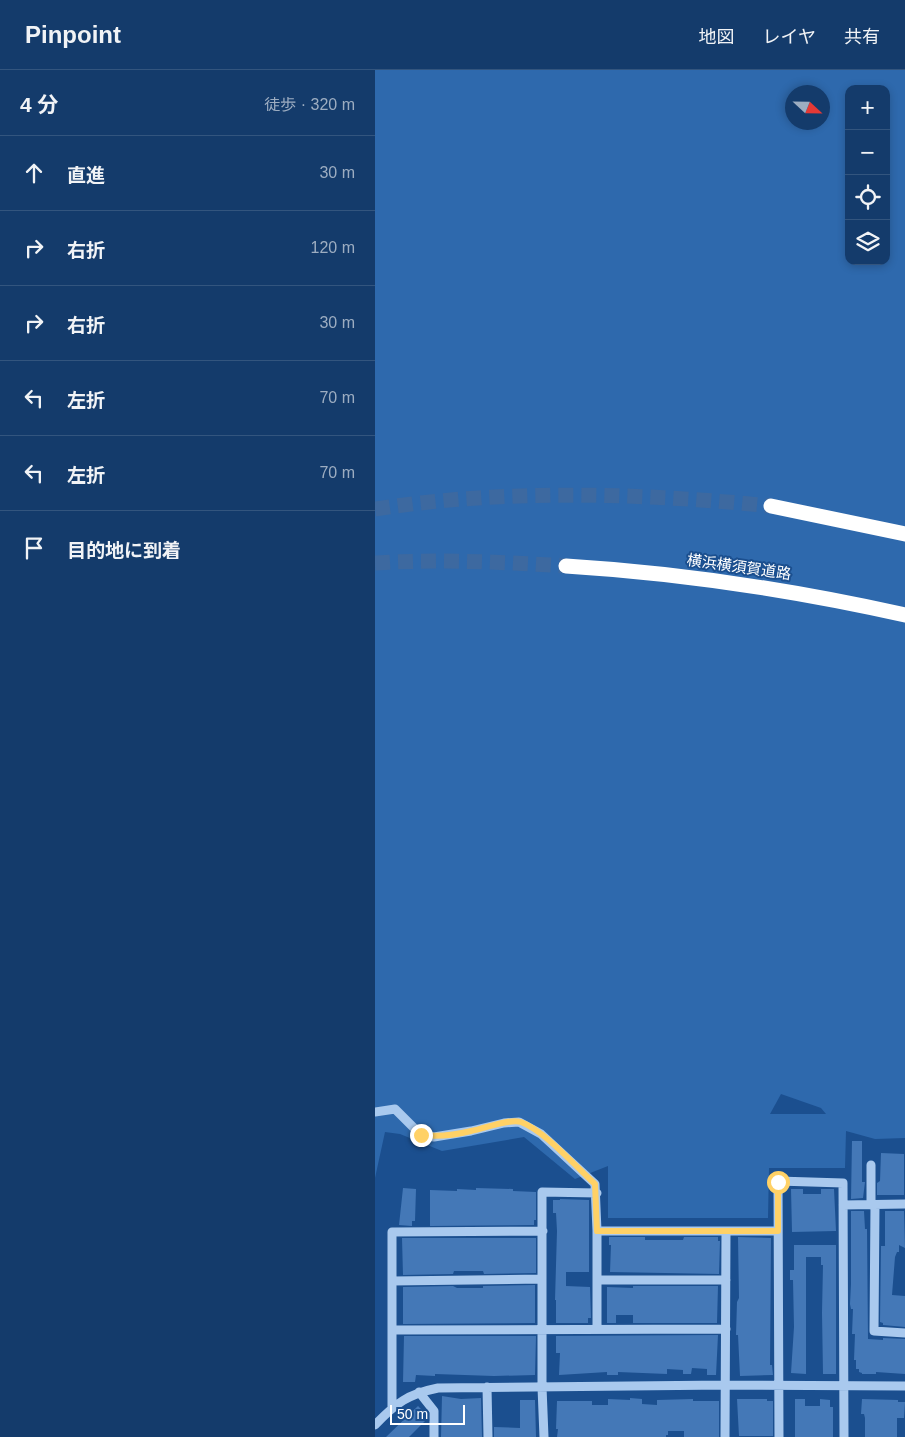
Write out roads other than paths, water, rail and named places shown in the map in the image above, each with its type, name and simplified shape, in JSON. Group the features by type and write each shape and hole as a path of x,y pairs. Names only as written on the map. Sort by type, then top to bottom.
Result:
{"highway":[{"path":"771,506 905,534"},
{"name":"横浜横須賀道路","path":"566,566 704,578 816,596 905,615"}],"street":[{"path":"375,1112 395,1110 421,1135 434,1137 504,1123 519,1122 541,1134 596,1188 597,1329"},
{"path":"871,1165 874,1332 905,1333"},
{"path":"779,1437 778,1182 843,1183 844,1437"},
{"path":"544,1437 542,1387 542,1192 596,1188"},
{"path":"843,1205 905,1204"},
{"path":"392,1408 392,1232 543,1231"},
{"path":"597,1231 778,1231"},
{"path":"725,1437 726,1231"},
{"path":"393,1281 542,1279"},
{"path":"597,1280 726,1280"},
{"path":"392,1330 726,1329"},
{"path":"375,1425 392,1408 419,1392 438,1388 726,1385 779,1387 905,1386"},
{"path":"487,1387 488,1437"},
{"path":"419,1392 434,1411 434,1437"}],"tunnel":[{"path":"375,509 473,498 573,495 672,498 771,506"},
{"path":"375,563 423,561 566,566"}]}
